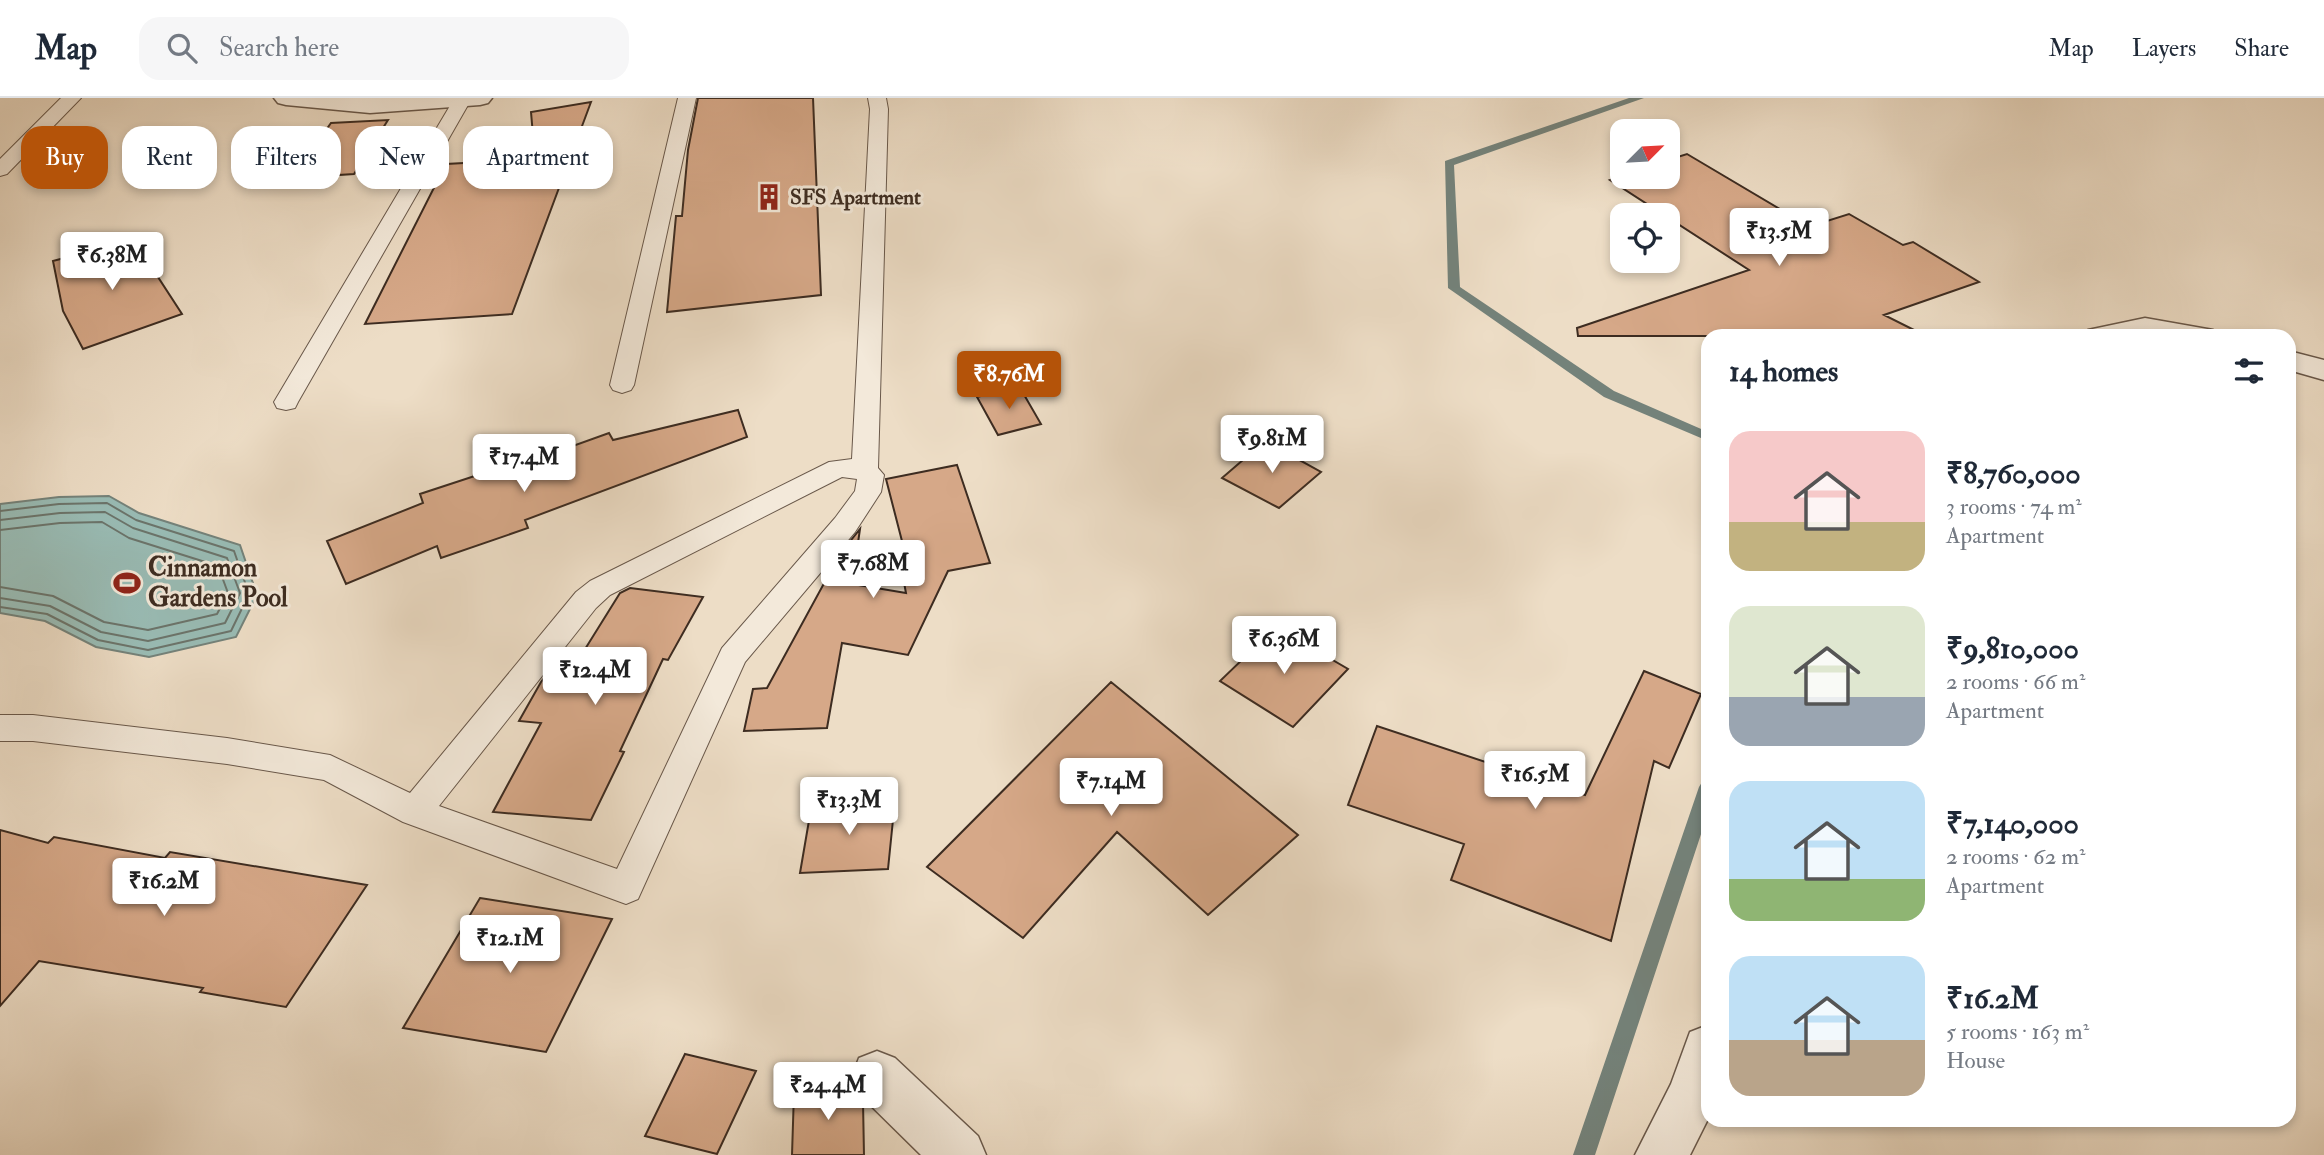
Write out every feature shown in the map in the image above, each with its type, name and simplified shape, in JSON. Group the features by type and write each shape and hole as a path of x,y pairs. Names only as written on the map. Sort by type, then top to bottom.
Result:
{"street":[{"path":"286,98 370,106 471,99"},
{"path":"2136,329 2158,329"},
{"path":"2296,362 2324,370"},
{"path":"1662,1155 1693,1095 1701,1070"},
{"path":"877,1076 959,1155"}],"lane":[{"path":"0,170 72,98"},
{"path":"622,385 687,98"},
{"path":"865,470 879,109 877,98"},
{"path":"286,402 471,99"},
{"path":"0,728 33,728 227,751 330,768 415,812 626,888 733,656 853,514 872,485 871,475 865,470 838,468 600,588 586,600 415,812"}],"water":[{"name":"Cinnamon Gardens Pool","path":"109,496 139,513 240,545 257,595 236,637 149,657 96,647 45,621 0,613 0,504 59,497"}],"building":[{"name":"SFS Apartment","path":"698,98 813,98 821,295 667,312 676,216 682,216 688,150"},
{"path":"591,102 582,126 532,126 531,112"},
{"path":"388,120 384,126 355,126 355,172 341,175 341,126 329,126 331,123"},
{"path":"1687,154 1790,215 1804,210 1824,222 1849,214 1903,245 1913,242 1979,282 1884,315 1912,329 1701,329 1701,336 1578,336 1577,328 1749,270 1680,225 1680,203 1646,203 1624,189 1680,189 1680,156"},
{"path":"463,163 463,189 559,189 512,314 365,324 433,189 449,189 449,164"},
{"path":"146,236 158,277 182,314 83,349 63,311 53,261"},
{"path":"1019,386 1041,424 998,435 977,397"},
{"path":"738,410 747,437 525,520 528,528 441,558 437,546 346,584 327,541 423,503 420,494 505,466 506,470 609,433 613,440"},
{"path":"1265,441 1321,472 1279,508 1222,478"},
{"path":"957,465 990,563 948,571 908,655 842,643 827,728 744,731 753,689 767,688 840,554 860,529 852,584 906,593 897,546 903,545 886,479"},
{"path":"630,588 703,597 668,660 663,659 620,751 624,752 591,820 493,812 541,723 519,721 541,682 552,668 572,670 620,593"},
{"path":"1276,627 1348,669 1293,727 1220,681"},
{"path":"1644,671 1701,694 1669,768 1654,761 1611,941 1451,880 1464,844 1348,805 1377,726 1585,795"},
{"path":"1111,682 1298,835 1208,915 1117,832 1023,938 927,867"},
{"path":"895,800 888,869 800,873 812,803"},
{"path":"0,830 48,843 54,837 165,858 170,852 367,885 286,1007 200,992 203,988 39,961 0,1006"},
{"path":"480,898 612,919 546,1052 403,1028"},
{"path":"685,1054 756,1071 717,1154 645,1136"},
{"path":"852,1082 863,1102 864,1155 792,1155 794,1092"}],"waterway":[{"path":"1639,98 1449,163 1454,288 1609,394 1701,434"},
{"path":"1584,1155 1701,808"}],"place":[{"name":"SFS Apartment","path":"769,197"},
{"name":"Cinnamon Gardens Pool","path":"127,583"}]}
